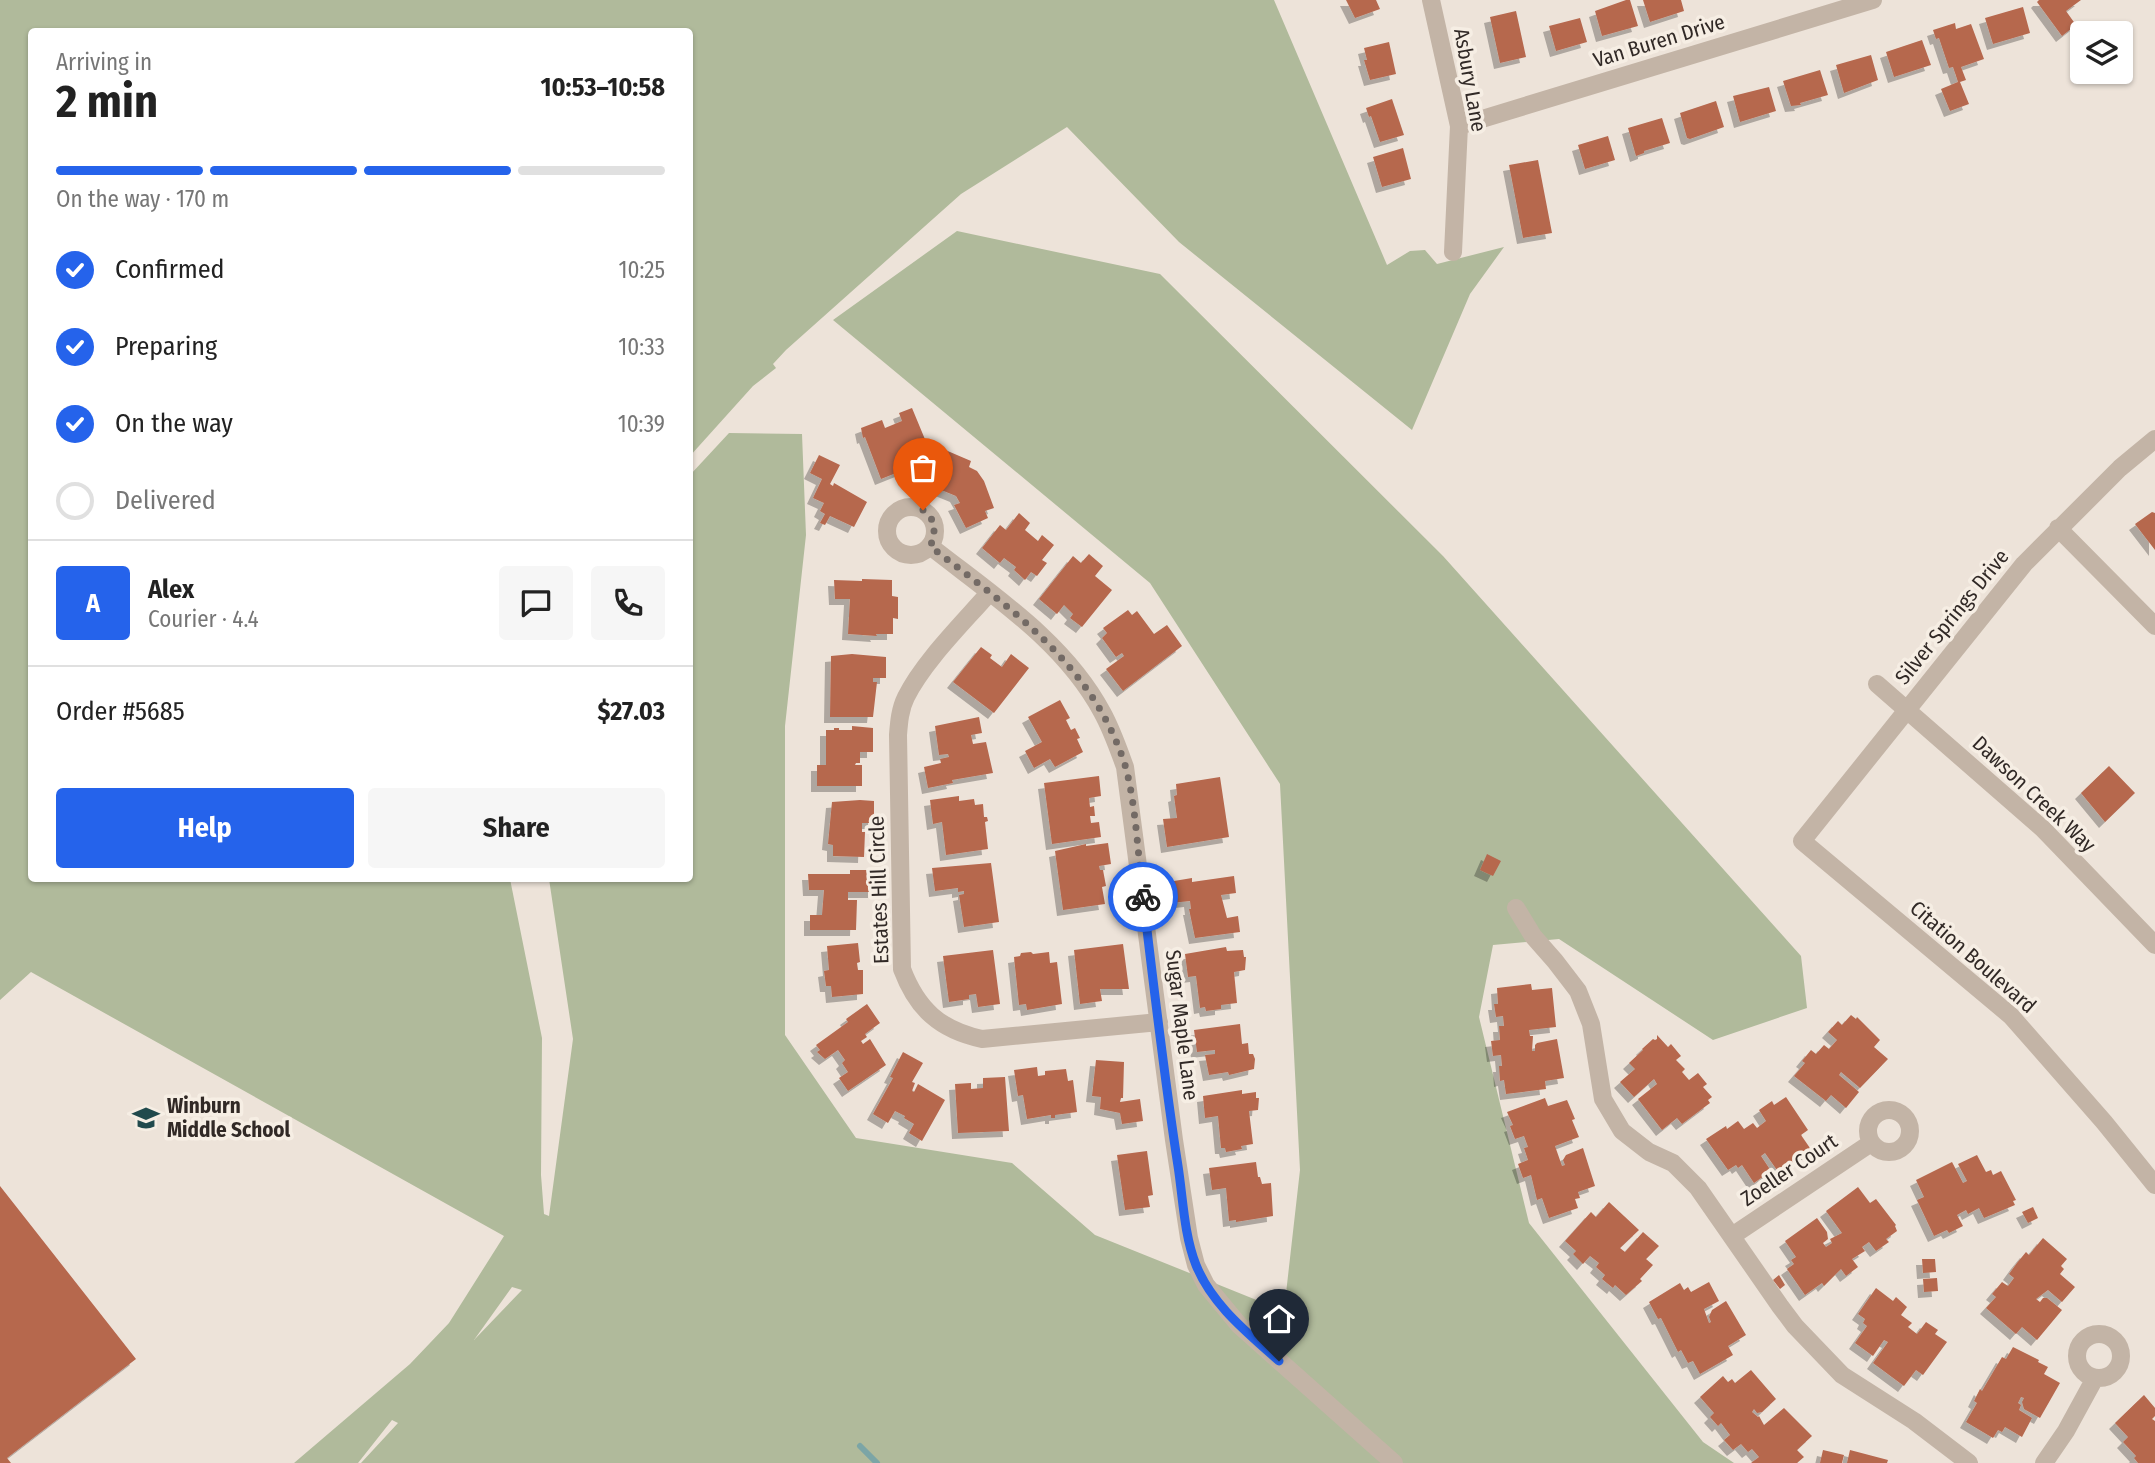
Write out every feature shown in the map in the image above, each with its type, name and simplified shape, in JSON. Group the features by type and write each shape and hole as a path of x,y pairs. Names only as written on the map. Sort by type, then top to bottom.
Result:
{"street":[{"name":"Asbury Lane","path":"1431,0 1459,126 1453,252"},
{"name":"Van Buren Drive","path":"1459,126 1873,0"},
{"name":"Silver Springs Drive","path":"1802,841 2024,564 2120,468 2155,439"},
{"path":"2058,528 2155,626"},
{"name":"Sugar Maple Lane","path":"930,546 1052,646 1073,668 1111,729 1125,767 1130,796 1189,1238 1196,1265 1206,1285 1239,1325 1394,1463"},
{"name":"Estates Hill Circle","path":"989,593 920,675 900,714 898,735 902,969 909,987 926,1011 942,1024 962,1035 982,1039 1159,1022"},
{"name":"Dawson Creek Way","path":"1877,684 2043,829 2155,945"},
{"name":"Citation Boulevard","path":"1802,841 2011,1016 2155,1185"},
{"path":"1516,908 1533,936 1578,991 1591,1024 1603,1099 1622,1131 1648,1152 1673,1163 1698,1188 1795,1326 1842,1374 1914,1421 1969,1463"},
{"name":"Zoeller Court","path":"1732,1236 1871,1143"},
{"path":"2044,1463 2095,1378"}],"green space":[{"path":"0,0 1274,0 1387,265 1410,251 1425,250 1437,264 1504,247 1470,294 1412,430 1179,242 1067,127 961,194 786,350 773,364 776,368 753,386 693,453 693,28 28,28 28,882 511,882 542,1038 541,1175 544,1214 549,1216 573,1039 549,882 693,882 693,472 729,433 802,434 806,535 785,726 785,1035 856,1138 1012,1163 1095,1235 1284,1311 1300,1170 1280,784 1150,583 833,320 957,231 1160,274 1443,556 1801,956 1807,1008 1713,1040 1559,939 1493,945 1479,1017 1529,1223 1703,1442 1734,1463 361,1463 398,1423 392,1420 358,1463 294,1463 410,1364 449,1323 504,1236 31,972 0,1000","holes":["512,1287 522,1290 474,1340"]}],"building":[{"path":"1346,0 1376,0 1380,9 1355,18"},
{"path":"1630,0 1638,26 1602,36 1595,11"},
{"path":"1643,0 1681,0 1684,11 1650,22"},
{"path":"2081,0 2066,11 2073,21 2070,21 2070,30 2062,36 2037,2"},
{"path":"2023,7 2030,33 1993,44 1985,18"},
{"path":"1516,11 1526,57 1500,63 1490,17"},
{"path":"1580,18 1587,42 1556,51 1549,26"},
{"path":"1955,23 1956,29 1971,24 1984,59 1961,67 1966,80 1960,82 1969,104 1950,111 1941,89 1958,82 1933,30"},
{"path":"1922,40 1931,65 1894,77 1886,52"},
{"path":"1389,42 1396,74 1370,80 1364,60 1367,60 1364,48"},
{"path":"1871,55 1878,80 1844,93 1836,65"},
{"path":"1820,70 1828,95 1791,106 1783,81"},
{"path":"1769,87 1776,111 1740,122 1733,96"},
{"path":"1392,99 1404,135 1380,142 1366,108"},
{"path":"1716,101 1724,127 1687,138 1680,113"},
{"path":"1662,118 1670,143 1636,156 1628,128"},
{"path":"1608,136 1615,160 1585,169 1578,145"},
{"path":"1403,148 1411,179 1382,187 1373,157"},
{"path":"1538,160 1552,233 1523,238 1509,165"},
{"path":"912,408 929,449 907,462 904,456 897,459 901,471 881,479 861,428 882,420 885,428 902,421 899,413"},
{"path":"943,449 971,461 969,467 977,471 984,481 994,508 985,511 988,518 966,528 954,505 960,503 956,496 929,485"},
{"path":"819,455 840,465 830,484 833,486 834,483 867,502 854,527 830,516 825,525 820,523 825,514 820,511 824,503 813,498 822,479 810,473"},
{"path":"2152,512 2155,513 2155,550 2135,524"},
{"path":"1019,513 1030,523 1025,530 1038,541 1042,535 1054,545 1042,560 1047,563 1037,576 1031,572 1025,580 1014,570 1016,567 1004,558 1000,563 982,548 1000,525 1006,530"},
{"path":"1089,554 1103,566 1095,576 1112,590 1082,627 1070,618 1073,614 1064,605 1057,614 1039,599 1073,556 1081,563"},
{"path":"834,580 892,580 892,596 898,597 898,619 893,618 893,634 848,634 850,599 835,599"},
{"path":"1128,610 1132,615 1137,611 1154,634 1167,625 1182,646 1123,691 1106,669 1124,656 1122,653 1116,657 1102,638 1107,633 1103,628"},
{"path":"981,647 1002,667 1011,654 1029,668 994,713 953,682"},
{"path":"852,654 886,657 886,678 873,678 873,682 877,682 873,717 830,717 831,656"},
{"path":"1060,700 1070,718 1066,720 1071,730 1075,728 1080,738 1077,739 1083,752 1055,767 1050,759 1034,768 1025,751 1042,742 1028,717"},
{"path":"979,717 982,733 971,735 973,744 986,742 993,773 952,780 953,783 928,788 924,767 941,763 940,759 949,757 948,754 939,755 935,726"},
{"path":"852,726 873,728 873,752 860,752 860,763 855,765 862,765 862,786 817,786 817,765 826,765 826,730 852,730"},
{"path":"2109,766 2135,793 2105,822 2081,793"},
{"path":"1099,776 1101,796 1089,798 1090,807 1094,806 1095,816 1090,816 1091,823 1099,822 1101,837 1052,844 1044,783"},
{"path":"1220,777 1229,837 1167,847 1163,819 1177,818 1174,796 1177,795 1176,784"},
{"path":"959,796 959,801 974,799 975,805 983,804 984,817 987,817 988,821 985,822 988,849 946,855 942,822 933,824 930,800"},
{"path":"874,801 874,823 862,823 862,832 865,832 864,857 833,856 833,845 828,844 832,802"},
{"path":"1108,843 1111,864 1099,866 1100,870 1103,870 1106,886 1102,887 1105,904 1063,910 1055,851 1086,844"},
{"path":"1487,854 1501,861 1493,876 1480,870"},
{"path":"991,863 999,922 964,927 959,895 964,894 964,891 958,892 958,888 935,891 932,868"},
{"path":"850,870 874,870 874,892 848,892 848,900 857,900 856,930 810,930 810,915 822,915 824,890 809,890 808,874 850,874"},
{"path":"1234,876 1236,893 1221,895 1227,918 1238,916 1240,932 1195,938 1190,901 1171,903 1168,882 1192,878 1192,882"},
{"path":"858,943 860,962 857,963 858,970 863,970 863,994 832,997 831,986 826,986 824,971 829,970 827,946"},
{"path":"1123,944 1129,989 1100,989 1102,1001 1080,1004 1074,950"},
{"path":"1226,947 1227,951 1243,950 1246,957 1245,970 1234,972 1237,1003 1206,1011 1205,1007 1200,1008 1196,976 1188,977 1185,954"},
{"path":"993,950 1000,1004 978,1007 976,994 969,995 969,999 949,1002 943,956"},
{"path":"1031,952 1049,952 1050,963 1057,962 1062,1004 1027,1010 1026,1004 1019,1005 1014,957"},
{"path":"1531,984 1532,990 1552,988 1556,1027 1529,1030 1530,1036 1533,1036 1532,1051 1535,1051 1537,1043 1557,1039 1564,1078 1545,1081 1546,1089 1506,1094 1504,1080 1500,1081 1501,1055 1493,1056 1491,1041 1500,1040 1499,1026 1504,1026 1503,1016 1496,1017 1494,1004 1498,1004 1497,988"},
{"path":"867,1004 880,1023 865,1034 867,1037 861,1041 863,1044 870,1039 886,1065 848,1091 839,1078 848,1072 842,1063 845,1060 838,1050 825,1059 817,1052 820,1050 816,1045 848,1022 846,1019"},
{"path":"1851,1015 1856,1019 1857,1017 1880,1040 1874,1047 1888,1059 1860,1088 1841,1072 1839,1075 1859,1092 1846,1108 1831,1095 1826,1101 1794,1076 1811,1050 1816,1054 1824,1045 1829,1049 1837,1040 1828,1032 1838,1021 1842,1025"},
{"path":"1240,1024 1242,1044 1248,1043 1249,1054 1253,1054 1255,1059 1254,1069 1229,1075 1228,1072 1209,1075 1205,1055 1215,1054 1215,1050 1197,1052 1194,1030"},
{"path":"1657,1035 1668,1047 1671,1044 1681,1056 1676,1060 1685,1069 1682,1072 1689,1080 1698,1073 1707,1084 1703,1087 1712,1097 1708,1100 1710,1103 1682,1124 1677,1118 1662,1130 1638,1099 1657,1084 1654,1079 1634,1097 1620,1082 1635,1069 1629,1063 1653,1039 1657,1039"},
{"path":"903,1052 923,1063 912,1082 915,1083 912,1091 914,1092 918,1084 945,1100 922,1141 909,1133 914,1124 904,1118 905,1116 895,1111 888,1123 873,1114 893,1078 890,1077"},
{"path":"1096,1060 1124,1062 1123,1098 1120,1102 1140,1099 1143,1121 1122,1124 1120,1113 1100,1109 1101,1097 1092,1096"},
{"path":"1037,1067 1038,1076 1045,1075 1045,1071 1066,1069 1068,1081 1073,1080 1077,1112 1055,1115 1055,1118 1051,1118 1051,1115 1027,1119 1023,1095 1018,1096 1014,1070"},
{"path":"1005,1077 1009,1131 958,1133 955,1084 971,1083 971,1089 983,1088 983,1078"},
{"path":"1242,1090 1242,1094 1256,1092 1256,1098 1259,1098 1258,1110 1249,1111 1253,1144 1226,1152 1225,1148 1221,1148 1218,1116 1205,1118 1203,1096"},
{"path":"1786,1097 1808,1130 1801,1135 1812,1151 1779,1173 1765,1153 1761,1156 1771,1171 1754,1183 1742,1165 1728,1170 1706,1139 1738,1121 1744,1129 1753,1123 1757,1128 1766,1121 1759,1110 1772,1101 1774,1105"},
{"path":"1545,1098 1548,1106 1567,1100 1575,1119 1572,1120 1579,1137 1555,1146 1562,1166 1565,1165 1563,1160 1566,1155 1583,1148 1595,1186 1578,1192 1580,1198 1575,1199 1578,1208 1549,1218 1542,1198 1537,1200 1531,1175 1523,1178 1518,1164 1528,1160 1524,1148 1528,1147 1524,1136 1515,1139 1507,1112"},
{"path":"1147,1151 1153,1195 1148,1196 1150,1207 1125,1210 1117,1155"},
{"path":"1977,1155 1986,1172 1991,1170 1993,1175 2001,1171 2016,1200 2013,1201 2015,1205 1984,1218 1979,1208 1968,1214 1966,1210 1957,1215 1963,1226 1934,1236 1917,1200 1924,1197 1916,1180 1952,1162 1963,1183 1967,1181 1958,1164"},
{"path":"1256,1162 1262,1184 1271,1183 1273,1216 1229,1221 1226,1188 1212,1190 1209,1168"},
{"path":"0,1186 136,1359 7,1458 11,1463 0,1463"},
{"path":"1858,1187 1870,1203 1876,1199 1896,1225 1897,1231 1886,1239 1889,1242 1876,1251 1869,1242 1862,1247 1865,1251 1852,1259 1858,1267 1846,1276 1841,1269 1824,1286 1822,1283 1805,1295 1787,1269 1794,1264 1791,1260 1796,1257 1785,1241 1817,1218 1827,1232 1828,1239 1823,1243 1826,1247 1832,1243 1830,1239 1842,1233 1826,1211"},
{"path":"1609,1202 1639,1230 1620,1248 1625,1252 1643,1232 1659,1246 1646,1259 1653,1265 1640,1279 1642,1281 1626,1295 1615,1285 1613,1288 1602,1279 1605,1275 1596,1267 1599,1263 1590,1256 1583,1264 1573,1254 1576,1251 1565,1241 1591,1212 1596,1217"},
{"path":"2033,1207 2038,1218 2028,1223 2022,1212"},
{"path":"2043,1238 2067,1259 2061,1266 2064,1269 2060,1274 2075,1287 2062,1302 2048,1290 2036,1299 2040,1302 2047,1298 2062,1310 2037,1340 2022,1327 2016,1334 1986,1308 1996,1297 1992,1294 2002,1282 2008,1286 2014,1278 2009,1274 2017,1263 2026,1252 2029,1255"},
{"path":"1922,1259 1935,1259 1936,1272 1923,1273"},
{"path":"1779,1275 1785,1285 1780,1289 1773,1280"},
{"path":"1937,1278 1938,1291 1924,1292 1923,1279"},
{"path":"1709,1282 1719,1301 1704,1309 1709,1323 1712,1310 1726,1301 1746,1335 1728,1346 1733,1355 1700,1374 1693,1361 1688,1363 1681,1350 1678,1352 1661,1318 1658,1319 1649,1302 1680,1283 1684,1290 1688,1287 1691,1292"},
{"path":"1876,1288 1893,1301 1896,1297 1907,1307 1901,1315 1912,1323 1908,1327 1917,1334 1926,1322 1938,1330 1935,1334 1947,1342 1923,1375 1916,1370 1904,1386 1873,1363 1888,1342 1884,1340 1873,1356 1855,1343 1867,1326 1863,1323 1865,1319 1858,1314"},
{"path":"2013,1347 2039,1360 2038,1362 2048,1367 2044,1374 2060,1383 2040,1418 2024,1409 2024,1398 2021,1397 2019,1410 2032,1418 2022,1437 2005,1427 2002,1432 1998,1430 1993,1438 1966,1422 1977,1403 1974,1401 1980,1389 1982,1391 2002,1357 2006,1359"},
{"path":"1751,1370 1776,1399 1762,1412 1757,1413 1754,1409 1752,1412 1759,1416 1764,1425 1784,1408 1812,1436 1797,1450 1804,1457 1797,1463 1751,1463 1759,1457 1752,1449 1748,1452 1741,1444 1733,1450 1724,1440 1730,1435 1721,1423 1718,1426 1710,1417 1714,1413 1700,1397 1723,1376 1728,1382 1732,1379 1735,1383"},
{"path":"2144,1395 2155,1408 2155,1416 2152,1419 2155,1421 2155,1463 2138,1463 2134,1458 2136,1456 2123,1442 2128,1437 2115,1423"},
{"path":"1823,1450 1844,1455 1842,1463 1820,1463"},
{"path":"1850,1450 1888,1460 1887,1463 1847,1463"}],"waterway":[{"path":"860,1446 877,1463"}],"way so far":[{"path":"923,510 934,522 934,538 930,546 1052,646 1073,668 1101,710 1125,767 1143,897"}],"place":[{"name":"Winburn Middle School","path":"146,1118"}],"route":[{"path":"1143,897 1174,1140 1189,1238 1196,1265 1221,1306 1279,1361"}]}
